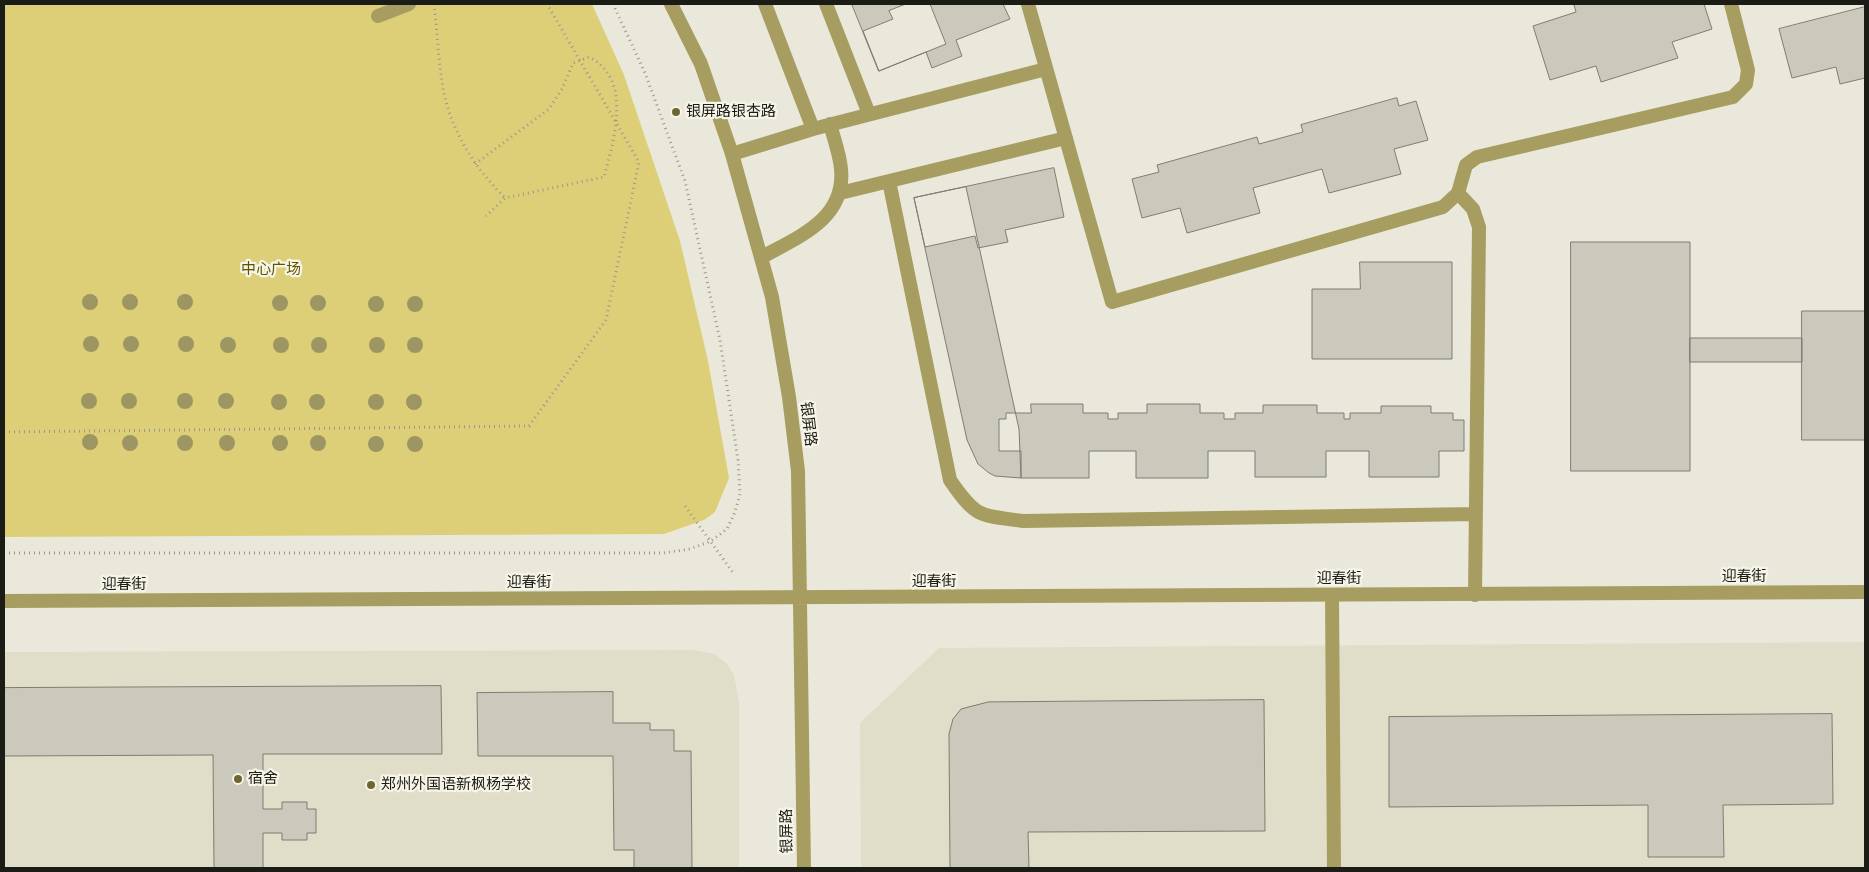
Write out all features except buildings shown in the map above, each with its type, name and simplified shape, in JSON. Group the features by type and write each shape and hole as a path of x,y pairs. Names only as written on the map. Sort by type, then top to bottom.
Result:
{"street":[{"path":"378,16 409,4"},
{"name":"银屏路","path":"671,4 701,64 732,154 772,297 798,471 804,868"},
{"path":"764,4 813,129"},
{"path":"826,4 870,114"},
{"path":"1028,4 1112,302 1443,207 1458,193 1466,165 1477,156 1732,97 1746,84 1748,70 1731,4"},
{"path":"732,154 830,124 1046,69"},
{"path":"762,257 816,227 840,193 841,169 830,124"},
{"path":"840,193 1066,138"},
{"path":"889,182 950,480 965,502 981,515 1023,521 1476,514"},
{"path":"1458,193 1473,209 1479,227 1475,595"},
{"name":"迎春街","path":"4,601 800,599 1865,592"},
{"path":"1332,595 1334,868"}],"path":[{"path":"434,4 443,88 459,137 486,179 505,198"},
{"path":"4,432 529,426 606,320 639,162 548,4"},
{"path":"4,553 664,553 690,549 711,541 727,529 735,512 740,494 720,340 685,182 645,73 613,4"},
{"path":"475,164 549,109 562,89 573,62 588,57 601,64 615,93 616,123 615,137 604,177 505,198 486,216"},
{"path":"685,506 752,599"}],"shaded area":[{"path":"1865,642 1865,868 861,868 860,723 939,648"},
{"name":"郑州外国语新枫杨学校","path":"692,650 714,654 726,663 734,675 739,702 739,868 4,868 4,652"}],"green space":[{"name":"中心广场","path":"4,4 592,4 624,75 680,241 708,361 729,478 715,512 704,520 664,534 4,537"}],"place":[{"name":"银屏路银杏路","path":"676,112"},
{"name":"宿舍","path":"238,779"},
{"name":"郑州外国语新枫杨学校","path":"371,785"}]}
